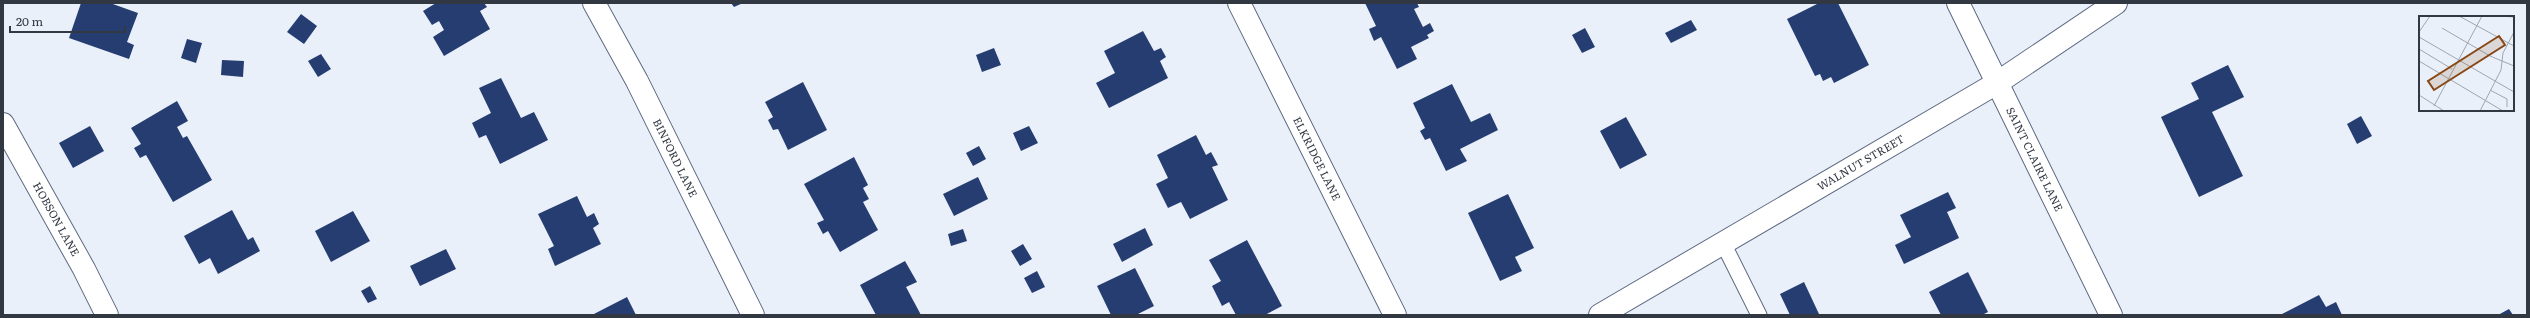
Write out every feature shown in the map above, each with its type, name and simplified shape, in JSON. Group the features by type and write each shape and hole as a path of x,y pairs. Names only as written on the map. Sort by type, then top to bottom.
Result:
{"street":[{"name":"BINFORD LANE","path":"594,3 637,82 753,315"},
{"name":"ELKRIDGE LANE","path":"1238,3 1395,315"},
{"name":"SAINT CLAIRE LANE","path":"1958,3 2111,315"},
{"name":"WALNUT STREET","path":"1600,315 1997,83 2116,3"},
{"name":"HOBSON LANE","path":"3,124 84,269 107,315"}],"lane":[{"path":"1723,243 1759,315"}],"building":[{"path":"81,3 110,3 138,13 127,42 134,45 129,59 69,38"},
{"path":"436,3 484,3 487,7 480,11 490,29 444,56 433,37 444,30 439,21 432,25 423,11"},
{"path":"731,3 743,3 734,7"},
{"path":"1365,3 1417,3 1419,7 1414,9 1423,27 1430,23 1434,31 1427,35 1429,38 1411,47 1417,59 1397,69 1381,37 1374,41 1369,29 1376,26"},
{"path":"1819,3 1838,3 1869,65 1834,83 1831,77 1823,81 1820,74 1815,76 1787,19"},
{"path":"301,14 317,26 304,44 287,32"},
{"path":"1691,20 1697,30 1671,43 1665,33"},
{"path":"1585,28 1595,47 1582,53 1572,35"},
{"path":"1143,31 1154,51 1161,48 1166,57 1160,61 1168,78 1109,108 1096,83 1115,73 1104,51"},
{"path":"187,39 202,43 196,63 181,58"},
{"path":"994,48 1001,65 982,72 976,55"},
{"path":"321,54 331,69 318,77 308,61"},
{"path":"222,60 244,61 243,77 221,75"},
{"path":"2228,65 2244,97 2212,112 2243,176 2199,197 2161,117 2199,99 2191,83"},
{"path":"501,78 521,118 534,112 548,140 500,164 486,135 479,138 472,123 491,113 479,88"},
{"path":"803,82 827,130 788,150 778,129 773,130 768,120 773,117 765,102"},
{"path":"1452,84 1471,122 1490,113 1498,130 1460,149 1467,161 1446,171 1430,138 1425,140 1420,131 1425,128 1413,103"},
{"path":"177,101 188,121 177,127 183,138 187,136 212,180 173,202 146,155 140,158 134,148 141,144 131,128"},
{"path":"2361,116 2372,136 2357,144 2347,124"},
{"path":"1626,117 1647,155 1620,169 1600,131"},
{"path":"90,126 104,151 73,168 59,143"},
{"path":"1029,126 1038,143 1021,151 1013,133"},
{"path":"1196,135 1206,155 1211,152 1218,165 1212,167 1228,200 1190,219 1181,202 1168,208 1156,184 1168,178 1157,155"},
{"path":"979,146 986,159 973,166 966,153"},
{"path":"854,157 868,185 863,188 869,199 863,202 878,230 840,252 828,231 823,234 817,223 824,220 804,184"},
{"path":"978,177 988,199 954,216 943,194"},
{"path":"1948,192 1956,208 1947,212 1959,238 1904,264 1895,245 1911,237 1900,215"},
{"path":"1508,194 1534,248 1515,257 1522,271 1500,281 1468,213"},
{"path":"577,196 587,217 594,213 599,224 593,228 601,244 555,266 548,249 554,246 538,214"},
{"path":"232,210 248,240 253,237 260,251 218,274 210,258 199,264 184,236"},
{"path":"353,211 370,241 331,262 315,231"},
{"path":"1145,228 1153,245 1122,262 1113,244"},
{"path":"963,229 967,241 951,246 948,234"},
{"path":"1247,240 1282,306 1265,315 1236,315 1229,302 1222,306 1212,286 1221,281 1209,260"},
{"path":"1023,244 1032,259 1020,266 1011,251"},
{"path":"446,249 456,269 420,286 410,266"},
{"path":"905,261 917,282 906,287 921,315 876,315 860,285"},
{"path":"1135,268 1154,306 1136,315 1111,315 1097,286"},
{"path":"1037,271 1045,287 1032,293 1024,278"},
{"path":"1968,272 1988,312 1982,315 1941,315 1929,292"},
{"path":"1804,282 1819,314 1790,315 1780,294"},
{"path":"370,286 377,299 368,303 361,291"},
{"path":"2319,295 2326,307 2336,302 2342,315 2280,315"},
{"path":"627,297 636,315 592,315"},
{"path":"2509,309 2513,315 2498,315"}]}
